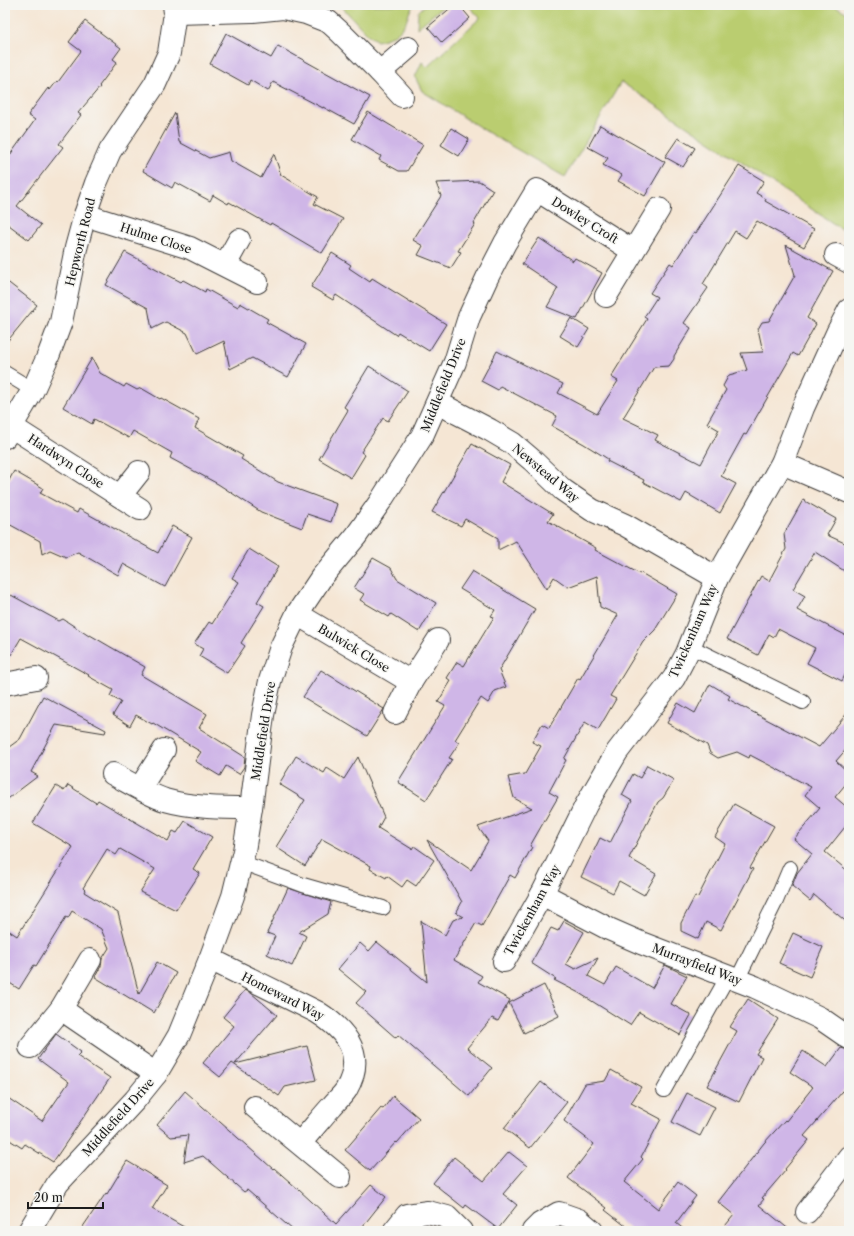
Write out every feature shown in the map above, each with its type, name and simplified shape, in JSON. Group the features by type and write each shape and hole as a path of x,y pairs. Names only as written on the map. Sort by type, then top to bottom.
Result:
{"street":[{"name":"Hepworth Road","path":"8,432 33,390 61,322 76,248 96,183 110,151 155,84 169,53 174,9 253,12 283,8 306,13 329,22 402,96"},
{"path":"380,72 408,48"},
{"name":"Dowley Croft","path":"537,190 633,251"},
{"name":"Middlefield Drive","path":"29,1231 58,1183 135,1100 156,1074 179,1035 210,959 232,896 241,862 251,808 263,715 270,681 281,647 297,614 321,578 356,536 380,502 422,436 455,362 469,317 486,278 537,190"},
{"path":"606,296 659,209"},
{"name":"Hulme Close","path":"85,215 190,248 257,282"},
{"path":"225,265 239,240"},
{"name":"Twickenham Way","path":"504,961 542,894 586,805 617,752 660,699 674,678 717,578 782,463 804,408 849,310"},
{"name":"Newstead Way","path":"438,403 512,443 563,490 592,510 625,525 717,578"},
{"name":"Hardwyn Close","path":"8,432 140,509"},
{"path":"782,463 849,492"},
{"path":"120,496 139,472"},
{"name":"Bulwick Close","path":"297,614 411,682"},
{"path":"395,713 411,682 438,640"},
{"path":"5,684 36,678"},
{"path":"140,788 164,750"},
{"path":"113,774 165,800 181,804 211,808 251,808"},
{"name":"Murrayfield Way","path":"542,894 609,929 641,943 755,986 820,1018 849,1038"},
{"name":"Homeward Way","path":"210,959 324,1016 339,1028 351,1045 355,1057 354,1070 346,1090 300,1143"},
{"path":"30,1047 61,1009 90,960"},
{"path":"61,1009 156,1074"},
{"path":"255,1107 340,1177"},
{"path":"807,1212 843,1179 849,1157"},
{"path":"394,1231 407,1216 428,1212 447,1217 461,1231"},
{"path":"533,1231 540,1224 559,1213 579,1220 592,1231"}],"lane":[{"path":"5,373 33,390"},
{"path":"689,646 803,702"},
{"path":"241,862 303,885 384,908"},
{"path":"664,1090 732,978 776,901 790,868"}],"green space":[{"path":"339,5 414,5 406,22 399,31 388,38 377,41 367,34"},
{"path":"425,5 445,5 417,28 418,12"},
{"path":"468,5 834,5 849,14 849,234 621,82 565,177 492,135 422,91 415,77 422,62 427,67 480,18"}],"building":[{"path":"454,5 459,5 470,18 442,43 428,27"},
{"path":"85,21 121,48 113,59 117,62 99,86 100,87 78,113 81,115 59,144 63,147 17,206 41,225 29,240 5,222 5,162 35,120 28,115 48,88 50,90 57,81 58,82 81,51 69,42"},
{"path":"226,33 271,58 278,46 370,97 354,124 273,82 268,91 250,80 248,85 210,64"},
{"path":"368,112 423,145 407,171 399,171 379,160 381,156 352,139"},
{"path":"175,113 179,142 209,158 229,152 231,161 261,178 274,154 281,175 318,197 314,204 343,219 322,253 271,223 270,225 229,202 228,204 213,195 210,201 175,182 172,188 143,171"},
{"path":"600,125 665,162 645,196 618,181 622,175 603,165 608,158 588,147"},
{"path":"451,128 469,139 459,156 441,145"},
{"path":"678,138 695,148 683,167 665,157"},
{"path":"739,166 764,181 756,193 766,199 765,201 814,229 804,247 757,221 746,238 735,231 703,284 708,288 684,323 691,328 674,356 674,359 669,366 654,367 623,418 658,435 655,440 701,464 719,430 707,423 726,390 723,386 729,375 747,370 741,353 763,352 758,329 762,322 769,321 795,275 786,245 833,271 807,318 816,324 798,356 793,353 746,435 744,434 721,476 736,484 720,513 686,493 681,502 643,482 644,480 607,461 608,459 552,426 557,416 500,386 498,390 481,381 497,351 563,384 558,393 597,414 618,381 611,377 647,319 644,317 657,297 650,293 670,263 673,265 694,232 696,233"},
{"path":"479,181 493,190 474,223 475,224 458,251 461,252 451,268 418,255 423,246 413,240 441,196 436,183"},
{"path":"539,238 573,261 575,258 602,273 577,319 547,307 558,288 522,264"},
{"path":"125,252 181,282 183,280 205,292 206,289 238,307 240,303 268,319 266,322 306,344 288,377 252,358 230,369 224,341 197,354 187,333 166,322 152,329 148,308 106,285"},
{"path":"332,253 351,265 349,268 370,282 372,278 446,324 429,351 398,332 396,335 336,295 333,300 311,287"},
{"path":"5,280 37,305 5,344"},
{"path":"571,318 589,329 578,347 560,336"},
{"path":"92,358 100,373 124,387 126,384 137,390 141,388 199,419 195,428 243,456 241,459 278,482 337,504 331,522 307,514 302,528 261,512 218,484 170,458 172,453 133,431 129,438 94,419 92,424 63,407"},
{"path":"369,366 408,391 388,421 383,418 361,452 365,455 351,478 319,459 348,410 344,407"},
{"path":"472,444 510,465 501,482 553,514 548,521 596,548 595,550 640,574 641,573 677,594 655,630 643,642 610,696 616,699 598,730 585,722 564,759 566,760 549,792 558,797 530,846 532,847 515,878 510,875 482,926 476,923 454,960 482,976 478,982 510,1000 498,1021 492,1018 467,1048 492,1068 469,1096 398,1035 396,1038 356,1003 366,992 338,969 360,943 369,951 377,942 427,982 421,921 445,935 453,920 463,917 456,913 462,902 427,840 471,870 488,841 478,827 532,808 514,798 508,777 525,774 541,746 532,742 542,724 549,728 578,678 580,679 618,615 600,607 597,576 568,587 554,577 547,589 516,541 498,550 498,538 465,519 461,526 432,512"},
{"path":"14,471 43,488 40,493 77,513 79,509 158,553 172,526 192,537 165,587 123,564 118,575 78,552 66,557 50,550 42,554 40,541 5,522 5,488"},
{"path":"803,500 836,519 827,535 849,545 849,574 815,552 793,589 805,596 797,610 849,637 849,667 842,681 807,663 815,648 778,629 774,637 769,634 758,655 727,639 761,576 769,581 786,549 784,534"},
{"path":"249,549 278,567 257,602 264,606 241,643 245,646 227,673 199,656 203,649 194,644 209,622 212,624 239,582 232,578"},
{"path":"373,558 391,568 397,579 436,603 419,632 391,614 389,617 360,600 364,594 354,588"},
{"path":"472,571 535,609 499,670 506,687 495,691 488,703 481,698 455,740 459,743 449,758 452,759 426,800 398,782 445,706 438,702 451,681 447,678 457,662 464,666 494,617 491,616 495,610 460,589"},
{"path":"11,595 59,621 63,619 89,636 90,635 145,667 141,675 207,714 199,728 245,757 244,767 239,774 226,766 220,776 195,761 201,752 153,723 152,724 136,715 130,726 113,715 121,702 110,696 113,690 88,676 89,675 21,638 5,665 5,605"},
{"path":"321,670 384,709 367,736 303,697"},
{"path":"710,684 730,696 728,699 819,747 849,711 849,746 836,761 849,773 849,780 835,797 849,809 849,822 825,852 849,872 849,924 814,895 810,901 792,886 797,873 812,854 794,839 820,808 805,795 811,787 750,755 749,758 737,752 718,758 710,753 707,745 667,723 678,703 695,713"},
{"path":"43,696 106,730 105,733 56,725 31,772 38,776 5,801 5,750 20,739"},
{"path":"296,756 324,773 327,768 344,779 358,757 384,817 378,828 412,849 414,846 434,860 416,886 407,880 402,887 387,876 386,878 370,869 371,866 322,839 305,866 276,847 305,800 279,784"},
{"path":"647,765 674,780 663,798 658,802 629,858 656,874 644,895 619,881 613,893 581,877 600,838 610,843 632,801 622,795 633,774 640,778"},
{"path":"68,785 96,803 98,800 168,841 173,831 177,833 185,821 212,837 193,869 200,873 176,910 140,892 155,869 120,849 116,855 107,849 83,888 85,890 84,892 118,913 139,994 157,962 176,973 154,1013 95,977 101,966 102,959 109,948 101,929 72,911 68,918 66,917 36,966 34,965 19,989 5,980 5,928 17,936 73,847 33,823 56,786 64,791"},
{"path":"734,804 774,826 750,868 753,869 721,930 706,922 698,939 681,931 681,923 695,896 698,897 725,844 715,837"},
{"path":"288,888 331,902 328,914 299,932 306,936 292,966 267,954 275,936 267,933"},
{"path":"564,921 584,932 566,964 575,969 598,958 588,976 605,985 616,967 652,988 665,965 687,976 671,1004 691,1015 680,1035 639,1012 630,1025 579,993 554,980 556,979 531,963 551,928 558,931"},
{"path":"793,933 823,947 810,977 779,963"},
{"path":"544,985 559,1016 524,1033 509,1003"},
{"path":"245,990 251,993 277,1015 235,1064 307,1046 316,1080 285,1087 279,1096 232,1063 220,1077 203,1063 234,1026 223,1017"},
{"path":"748,999 778,1019 756,1054 762,1057 739,1102 707,1086 737,1031 730,1027"},
{"path":"56,1034 81,1052 77,1056 110,1078 53,1162 25,1144 22,1148 5,1137 5,1096 42,1121 69,1082 38,1059"},
{"path":"841,1048 849,1050 849,1084 804,1136 809,1140 762,1198 764,1199 759,1205 791,1231 721,1231 734,1215 718,1202 764,1143 785,1120 786,1121 813,1087 790,1072 803,1051 827,1067"},
{"path":"611,1070 641,1087 631,1103 661,1119 641,1157 643,1159 624,1182 658,1209 678,1182 696,1196 676,1223 686,1231 632,1231 605,1210 607,1208 568,1178 594,1144 564,1121 585,1084 605,1081"},
{"path":"541,1082 567,1102 530,1148 504,1128"},
{"path":"185,1091 336,1224 371,1185 386,1197 359,1231 294,1231 247,1190 244,1192 203,1156 184,1162 188,1135 171,1137 157,1125"},
{"path":"687,1093 715,1107 700,1136 672,1122"},
{"path":"393,1096 419,1118 370,1171 345,1150"},
{"path":"509,1152 527,1166 503,1194 517,1205 498,1229 466,1205 464,1208 433,1183 454,1157 484,1181"},
{"path":"127,1161 167,1185 152,1209 191,1231 80,1231 106,1193 107,1194"}]}
